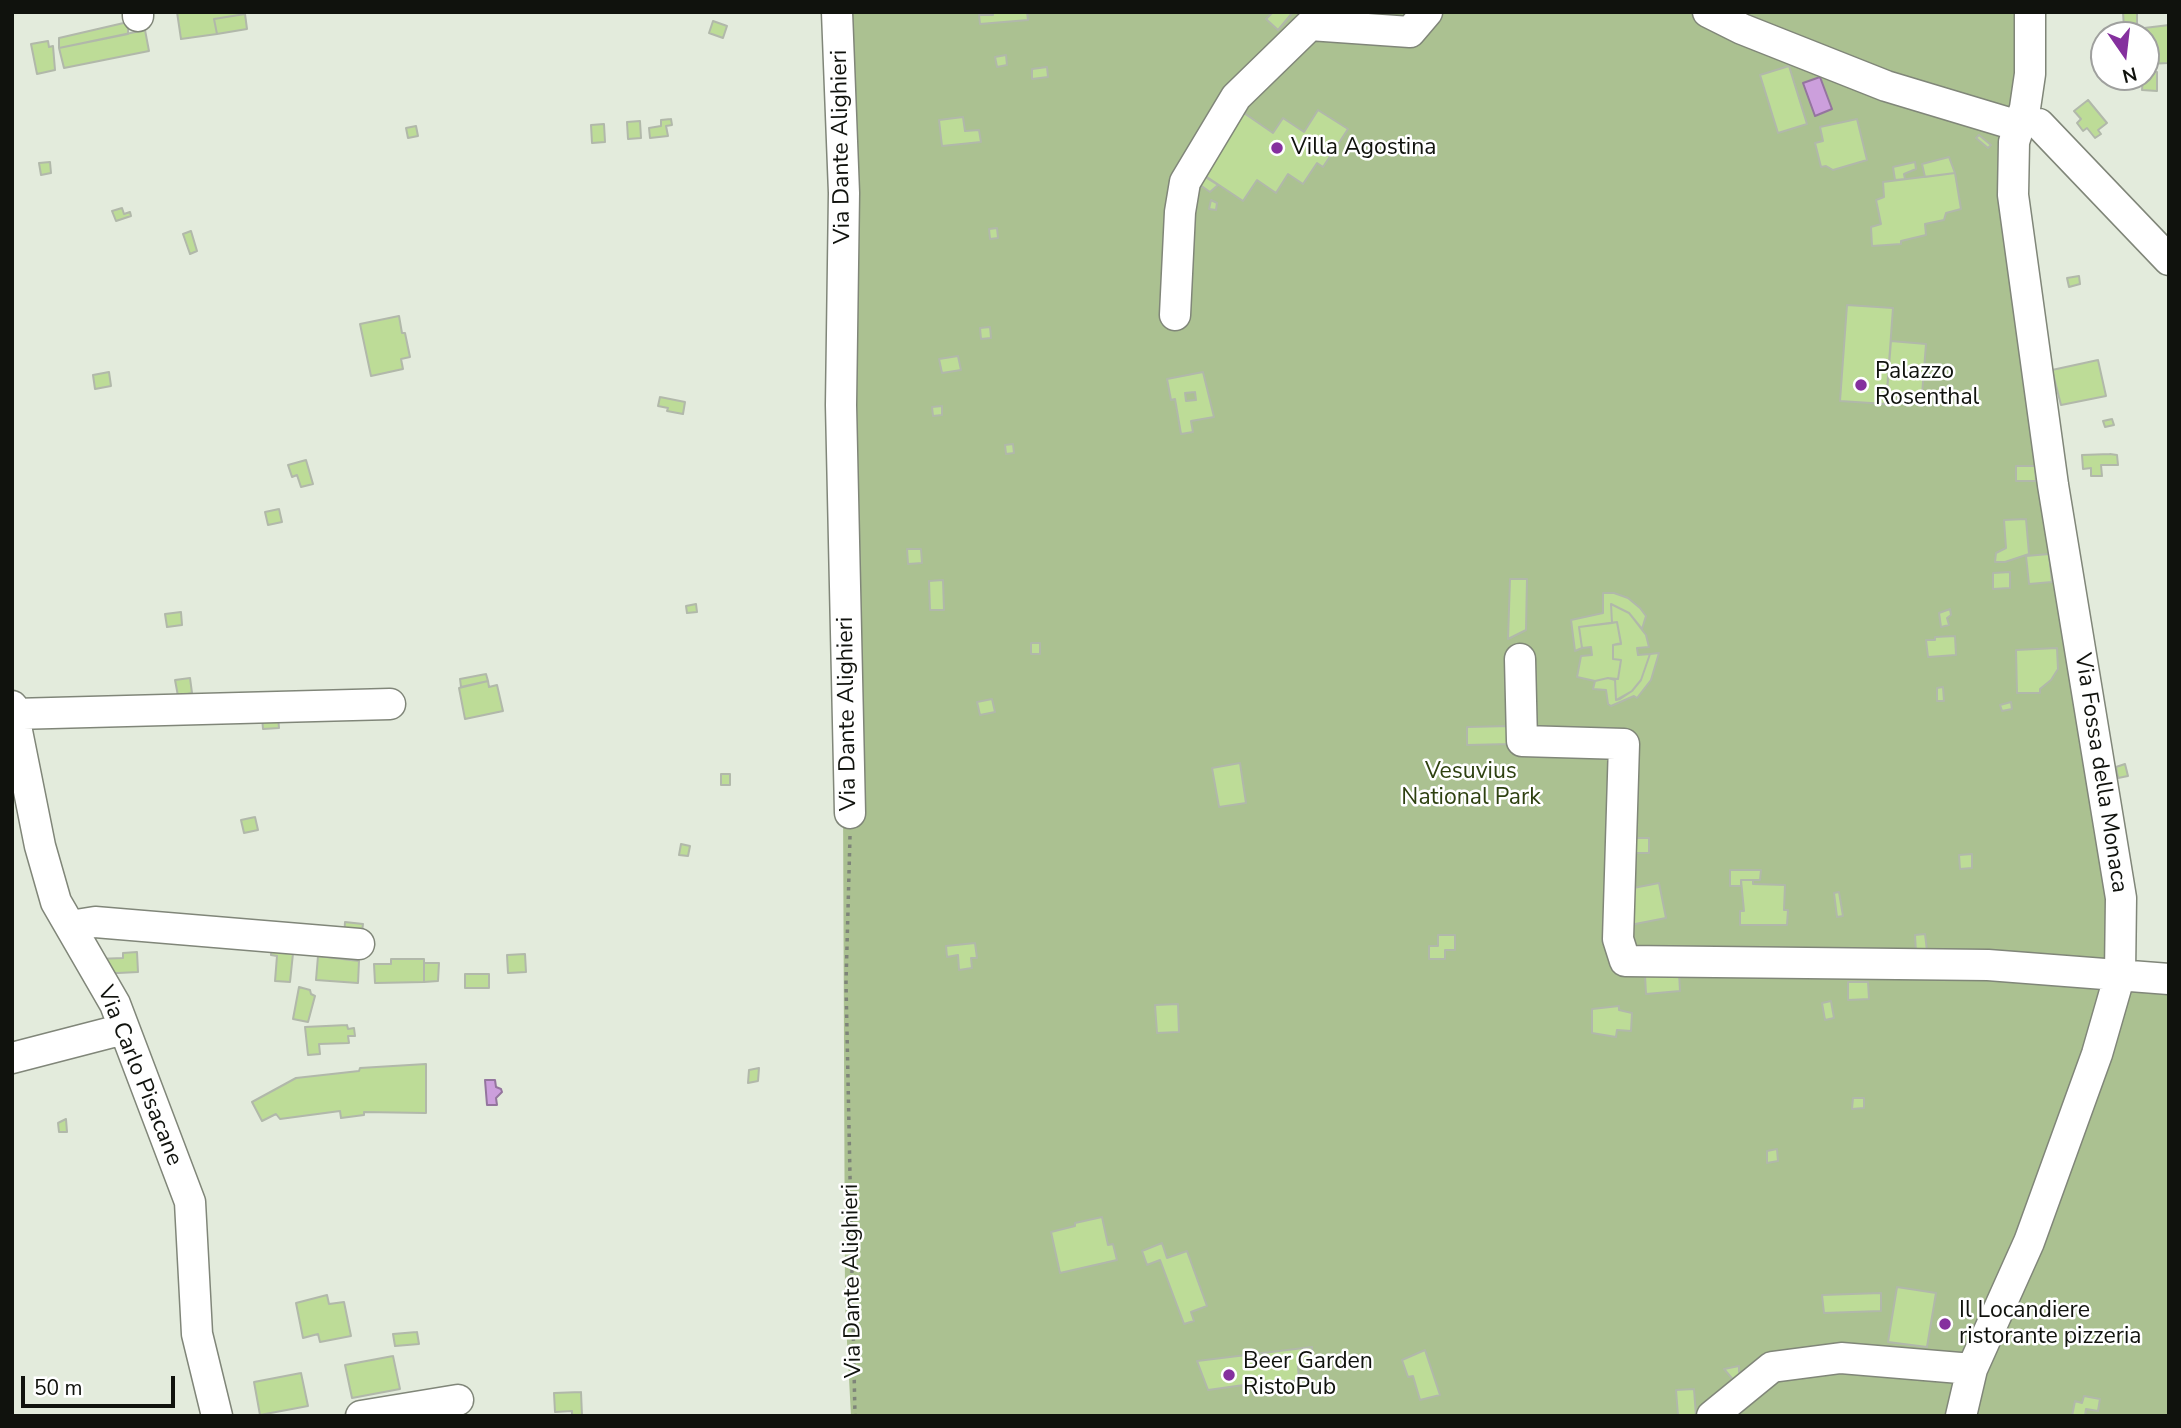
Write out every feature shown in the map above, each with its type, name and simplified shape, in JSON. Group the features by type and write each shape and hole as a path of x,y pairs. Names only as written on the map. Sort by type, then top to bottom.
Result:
{"street":[{"name":"Via Dante Alighieri","path":"837,12 844,193 841,405 850,813"},
{"path":"1175,315 1180,212 1185,181 1236,97 1310,24 1410,32 1427,12"},
{"path":"1708,12 1742,29 1886,86 2030,119 2169,260"},
{"name":"Via Fossa della Monaca","path":"1961,1416 1972,1369 2029,1242 2097,1054 2120,974 2121,898 2053,485 2013,194 2014,142 2030,119 2030,12"},
{"path":"1520,659 1522,741 1624,744 1618,939 1625,961 1988,965 2169,979"},
{"path":"13,710 390,704"},
{"name":"Via Carlo Pisacane","path":"13,710 40,846 56,902 115,1004 190,1202 197,1334 217,1416"},
{"path":"69,926 95,922 359,944"},
{"path":"12,1058 124,1029"},
{"path":"1712,1416 1772,1367 1842,1358 1972,1369"},
{"path":"361,1416 458,1400"}],"path":[{"name":"Via Dante Alighieri","path":"850,813 846,983 855,1416"}],"green space":[{"name":"Vesuvius National Park","path":"829,12 2034,12 2018,151 2052,429 2136,965 2169,966 2169,1416 851,1416 845,1304 843,795"}],"shaded area":[{"path":"1820,77 1832,109 1815,116 1803,83"},
{"path":"485,1080 495,1080 496,1087 501,1089 502,1092 496,1098 497,1105 487,1105"}],"building":[{"path":"177,12 245,14 214,19 217,34 181,39"},
{"path":"993,12 1027,12 1028,20 980,24 979,15 993,15"},
{"path":"1273,12 1293,12 1278,30 1266,19"},
{"path":"2123,12 2137,12 2137,21 2124,21"},
{"path":"245,14 247,29 217,34 214,19"},
{"path":"713,21 727,26 723,38 709,33"},
{"path":"128,22 128,34 59,48 59,38"},
{"path":"2169,25 2169,63 2160,63 2160,26"},
{"path":"145,30 149,51 64,68 59,48"},
{"path":"48,41 49,47 53,46 55,70 37,74 31,44"},
{"path":"1006,55 1007,65 997,67 995,57"},
{"path":"1789,66 1807,124 1778,133 1760,75"},
{"path":"1047,67 1048,77 1032,79 1032,69"},
{"path":"2088,100 2107,123 2098,130 2101,134 2095,138 2087,128 2083,131 2077,123 2081,119 2074,111"},
{"name":"Villa Agostina","path":"1318,110 1348,129 1323,167 1317,163 1303,184 1288,174 1276,193 1257,180 1243,201 1201,173 1241,111 1273,133 1283,118 1304,132"},
{"path":"963,117 965,131 979,130 981,142 942,146 939,120"},
{"path":"671,119 672,125 666,126 668,136 650,138 649,128 661,126 661,120"},
{"path":"1857,119 1867,160 1833,170 1826,166 1821,167 1815,143 1823,141 1820,127"},
{"path":"640,121 641,138 628,139 627,122"},
{"path":"604,124 605,142 592,143 591,125"},
{"path":"416,126 418,136 408,138 406,128"},
{"path":"1979,135 1991,145 1988,148 1976,138"},
{"path":"1949,157 1955,173 1925,177 1922,164"},
{"path":"50,162 51,173 41,175 39,163"},
{"path":"1915,162 1916,169 1904,174 1905,179 1895,180 1893,167"},
{"path":"1955,173 1961,209 1946,213 1944,220 1925,224 1926,235 1901,241 1901,244 1872,246 1871,227 1881,224 1876,200 1884,197 1883,182"},
{"path":"1202,175 1218,185 1210,192 1196,182"},
{"path":"1211,200 1217,203 1216,210 1209,209"},
{"path":"122,208 124,214 130,212 131,216 116,221 112,211"},
{"path":"997,228 998,238 990,239 989,229"},
{"path":"191,231 197,251 190,254 183,234"},
{"path":"2079,276 2080,284 2069,287 2067,278"},
{"path":"1847,305 1893,308 1886,404 1840,401"},
{"path":"399,316 410,357 401,359 403,369 371,376 360,324"},
{"path":"990,327 991,338 981,339 980,328"},
{"path":"1891,341 1926,344 1922,395 1887,392"},
{"path":"958,356 961,370 942,373 939,359"},
{"path":"2098,360 2106,396 2061,405 2052,370"},
{"path":"109,372 111,386 95,389 93,375"},
{"path":"1203,372 1214,417 1191,421 1193,432 1181,434 1175,399 1171,400 1167,379","holes":["1195,392 1196,400 1186,401 1185,393"]},
{"path":"660,397 685,402 683,414 658,406"},
{"path":"942,406 942,415 933,416 932,407"},
{"path":"2112,419 2114,425 2105,427 2103,421"},
{"path":"1013,444 1014,453 1006,454 1005,445"},
{"path":"2082,455 2117,455 2118,465 2101,465 2102,476 2091,476 2091,468 2083,469"},
{"path":"306,460 313,484 301,487 297,475 292,477 288,465"},
{"path":"2016,466 2035,466 2036,481 2016,481"},
{"path":"279,509 282,522 268,525 265,512"},
{"path":"2026,519 2029,554 2005,562 1995,562 1996,553 2006,548 2004,520"},
{"path":"907,549 921,549 922,563 908,564"},
{"path":"2049,554 2052,582 2029,584 2026,556"},
{"path":"2010,572 2010,588 1993,589 1993,573"},
{"path":"1510,579 1527,579 1526,630 1508,639"},
{"path":"943,580 944,610 930,610 929,581"},
{"path":"1603,593 1614,593 1628,598 1640,608 1646,616 1642,629 1629,613 1611,604 1612,623 1579,627 1582,648 1575,651 1571,620 1603,613"},
{"path":"696,604 697,612 687,613 686,606"},
{"path":"1611,604 1629,613 1646,635 1649,647 1637,648 1638,655 1650,654 1641,680 1632,691 1616,700 1615,679 1618,679 1621,660 1613,659 1613,645 1621,644 1617,622 1612,623"},
{"path":"1950,609 1951,615 1947,618 1949,625 1941,627 1939,613"},
{"path":"181,612 182,625 167,627 165,614"},
{"path":"1617,622 1621,643 1613,645 1613,659 1621,660 1618,679 1595,681 1577,677 1581,656 1592,655 1591,647 1582,648 1579,627"},
{"path":"1955,636 1956,655 1928,657 1926,640"},
{"path":"1031,643 1040,643 1040,654 1031,654"},
{"path":"2057,648 2058,669 2051,680 2040,689 2040,693 2017,693 2016,650"},
{"path":"1659,653 1651,680 1637,698 1634,696 1611,706 1608,704 1606,690 1593,689 1595,681 1608,678 1615,680 1616,700 1620,699 1632,691 1641,680 1650,654"},
{"path":"486,674 488,681 461,687 460,679"},
{"path":"190,678 192,693 178,696 175,680"},
{"path":"488,681 489,687 497,685 503,711 465,719 459,688"},
{"path":"1943,687 1944,701 1937,701 1937,688"},
{"path":"992,699 995,712 980,715 977,702"},
{"path":"2011,702 2012,709 2002,711 2000,705"},
{"path":"278,716 279,728 263,729 262,717"},
{"path":"1510,726 1511,744 1467,745 1467,727"},
{"path":"1240,763 1246,803 1219,807 1212,768"},
{"path":"2125,764 2128,776 2118,778 2116,767"},
{"path":"721,774 730,774 730,785 721,785"},
{"path":"255,817 258,830 244,833 241,820"},
{"path":"1634,838 1649,838 1649,853 1634,853"},
{"path":"681,844 690,846 688,856 679,855"},
{"path":"1972,854 1972,868 1960,869 1959,855"},
{"path":"1730,870 1761,870 1760,880 1741,880 1741,886 1730,886"},
{"path":"1741,880 1753,880 1753,884 1785,885 1784,910 1788,910 1787,925 1740,925 1740,911 1744,911"},
{"path":"1659,883 1666,918 1630,925 1623,890"},
{"path":"1839,892 1843,916 1837,917 1834,893"},
{"path":"345,922 363,924 361,941 344,939"},
{"path":"1925,934 1927,951 1916,952 1915,935"},
{"path":"1438,935 1455,935 1455,950 1445,950 1445,959 1429,959 1429,946 1438,946"},
{"path":"272,942 294,944 290,982 275,981 277,956 271,955"},
{"path":"975,943 977,958 971,958 972,968 959,970 958,955 947,957 946,946"},
{"path":"137,952 138,972 98,974 97,959 123,958 123,953"},
{"path":"525,954 526,972 508,973 507,955"},
{"path":"318,956 359,961 358,983 316,980"},
{"path":"391,959 424,959 424,982 375,983 374,964 391,964"},
{"path":"424,963 439,963 438,981 424,982"},
{"path":"1679,972 1680,991 1646,994 1645,975"},
{"path":"465,974 489,974 489,988 465,988"},
{"path":"1848,982 1868,982 1869,999 1848,1000"},
{"path":"299,987 310,990 315,996 308,1022 293,1019"},
{"path":"1831,1001 1834,1018 1825,1020 1822,1003"},
{"path":"1178,1004 1179,1032 1157,1033 1155,1005"},
{"path":"1619,1006 1619,1010 1632,1013 1631,1031 1617,1030 1616,1037 1592,1033 1592,1009"},
{"path":"347,1025 348,1029 354,1028 355,1036 348,1036 349,1043 319,1044 320,1054 308,1055 305,1027"},
{"path":"426,1064 426,1113 364,1112 364,1115 341,1118 340,1111 280,1119 276,1114 262,1121 252,1102 296,1078 359,1071 360,1068"},
{"path":"759,1068 758,1081 748,1083 749,1070"},
{"path":"1853,1098 1864,1098 1864,1108 1852,1109"},
{"path":"66,1119 67,1132 59,1132 58,1123"},
{"path":"1777,1149 1778,1161 1767,1163 1767,1151"},
{"path":"1102,1217 1108,1245 1113,1244 1117,1260 1060,1273 1051,1232"},
{"path":"1162,1243 1167,1258 1187,1251 1207,1306 1191,1312 1194,1321 1184,1324 1160,1260 1147,1265 1142,1251"},
{"path":"1897,1287 1936,1293 1927,1347 1888,1342"},
{"path":"1881,1293 1881,1311 1824,1313 1822,1295"},
{"path":"327,1295 329,1304 344,1302 351,1336 320,1342 318,1334 303,1338 296,1303"},
{"path":"417,1332 419,1344 395,1346 393,1334"},
{"path":"1312,1347 1313,1364 1298,1366 1299,1380 1251,1386 1208,1390 1197,1361"},
{"path":"1425,1350 1440,1395 1420,1400 1413,1376 1408,1377 1402,1360"},
{"path":"393,1356 400,1389 352,1398 345,1365"},
{"path":"1739,1366 1739,1372 1744,1377 1736,1383 1724,1369"},
{"path":"301,1373 308,1406 260,1415 254,1382"},
{"path":"1694,1389 1696,1416 1678,1416 1676,1390"},
{"path":"581,1392 582,1416 572,1416 572,1411 555,1412 554,1393"},
{"path":"2084,1396 2100,1399 2098,1411 2086,1409 2085,1416 2072,1416 2075,1401 2082,1403"}],"place":[{"name":"Villa Agostina","path":"1277,148"},
{"name":"Palazzo Rosenthal","path":"1861,385"},
{"name":"Il Locandiere ristorante pizzeria","path":"1945,1324"},
{"name":"Beer Garden RistoPub","path":"1229,1375"}]}
